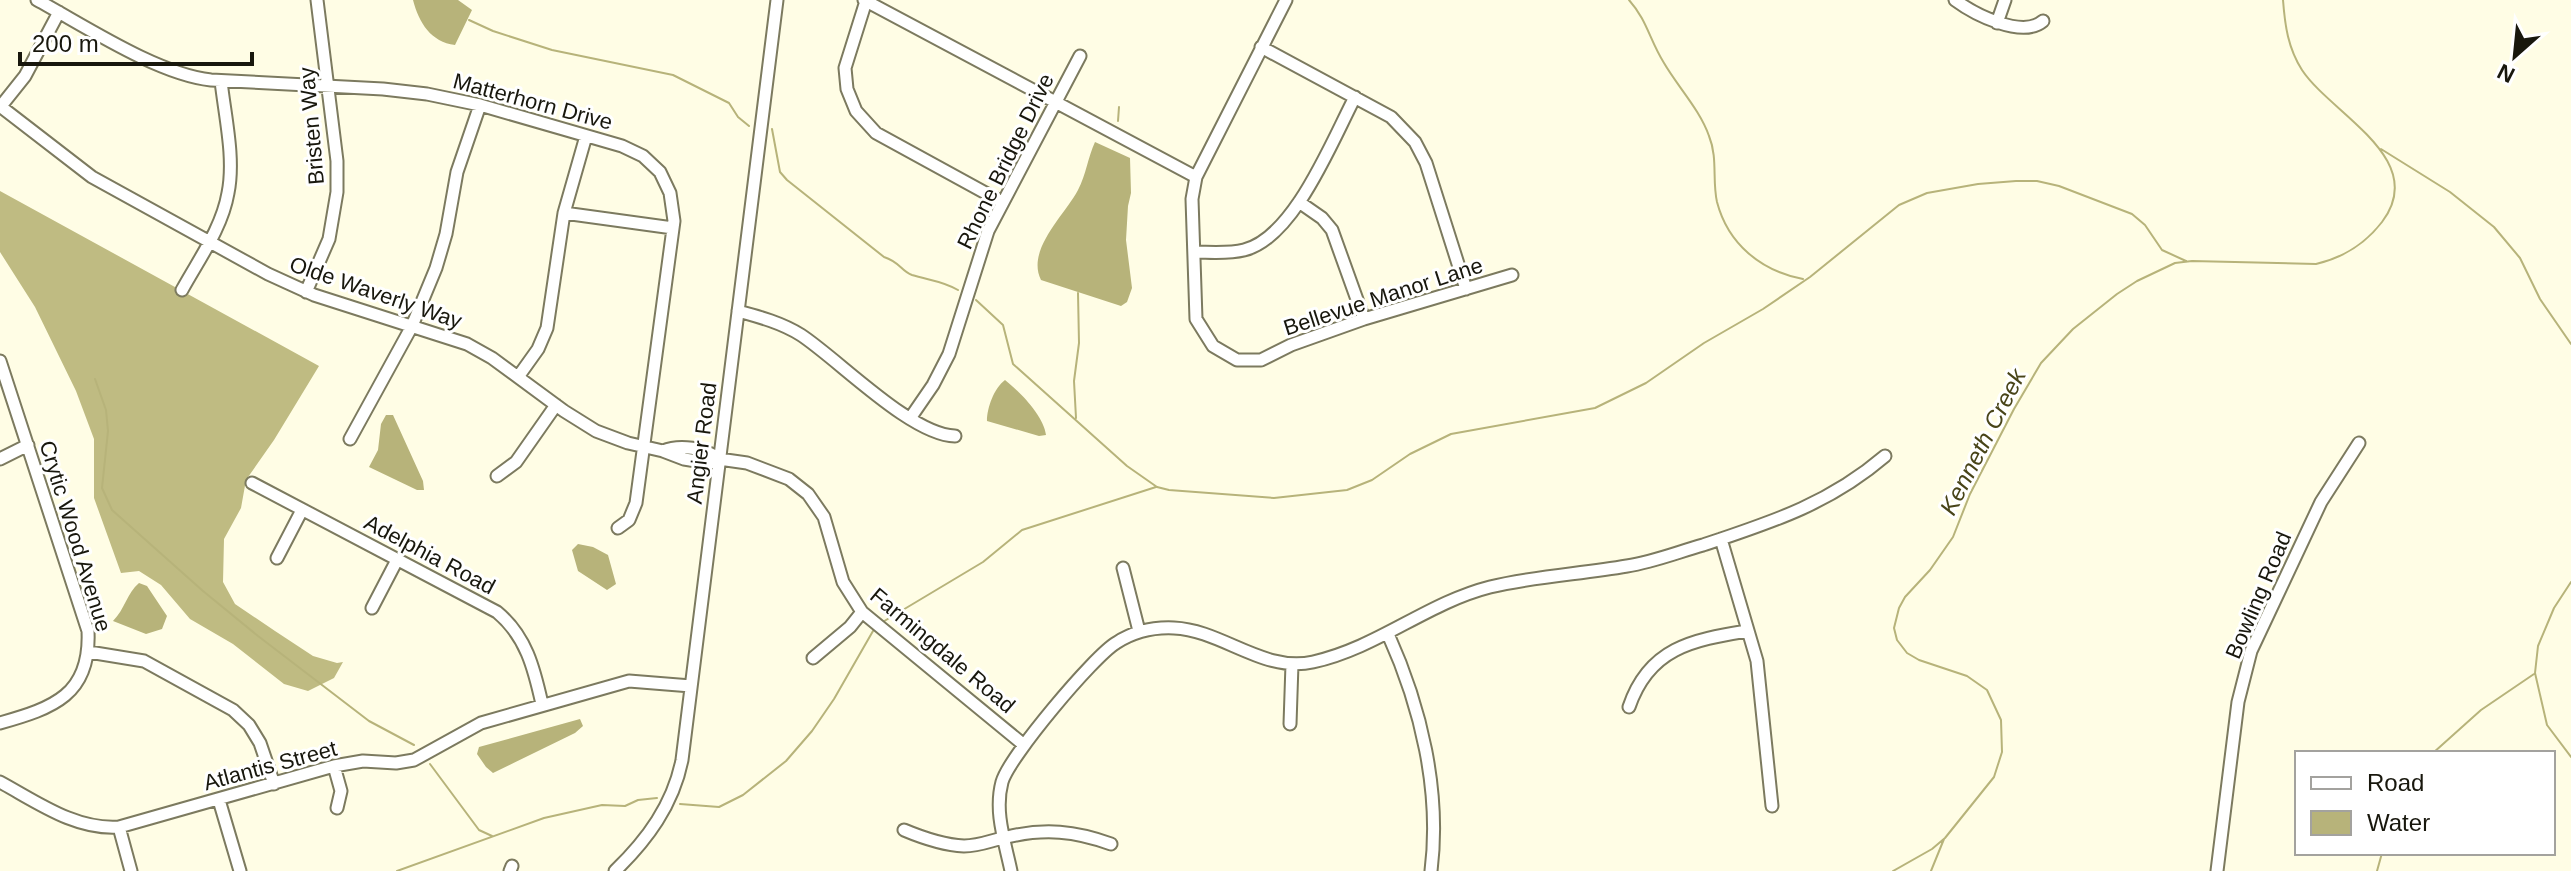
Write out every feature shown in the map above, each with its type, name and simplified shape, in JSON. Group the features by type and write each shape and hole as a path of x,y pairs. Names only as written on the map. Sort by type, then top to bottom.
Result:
{"street":[{"name":"Matterhorn Drive","path":"37,0 166,69 193,77 406,91 480,105 629,149 655,166 670,193 674,208 673,228 634,509 629,520 618,528"},
{"name":"Bristen Way","path":"306,292 329,239 337,202 337,161 317,0"},
{"name":"Angier Road","path":"615,871 647,837 671,795 682,760 777,0"},
{"path":"1002,202 876,133 856,111 847,89 845,68 865,0 1196,177"},
{"name":"Bellevue Manor Lane","path":"1286,0 1196,177 1192,199 1196,319 1213,346 1226,355 1249,362 1261,360 1291,345 1364,319 1512,275"},
{"path":"1955,0 1977,15 1997,23 2032,28 2043,21"},
{"path":"1997,23 2005,0"},
{"path":"0,106 25,76 59,12"},
{"path":"1261,47 1391,117 1415,142 1426,163 1466,289"},
{"name":"Rhone Bridge Drive","path":"911,417 949,354 981,248 1002,202 1080,56"},
{"path":"182,290 224,210 230,182 221,81"},
{"path":"1194,252 1244,250 1264,241 1283,226 1355,97"},
{"path":"350,439 412,326 442,251 457,172 480,105"},
{"name":"Olde Waverly Way","path":"0,106 92,177 306,292 467,344 596,431 663,451 670,448 710,451 719,459"},
{"path":"518,377 538,349 547,328 564,213 586,136"},
{"path":"1299,202 1322,218 1332,230 1364,319"},
{"path":"564,213 673,228"},
{"path":"738,311 773,321 798,334 869,389 937,434 955,436"},
{"name":"Crytic Wood Avenue","path":"0,361 88,631 89,652 78,681 63,698 49,708 0,723"},
{"path":"497,476 516,462 556,405"},
{"name":"Bowling Road","path":"2217,871 2238,702 2251,651 2321,502 2359,443"},
{"path":"0,459 28,445"},
{"path":"1011,871 999,810 1002,782 1024,745 1100,654 1139,631 1189,630 1275,661 1292,664 1312,662 1388,634 1438,606 1489,587 1628,566 1721,539 1811,507 1862,476 1885,456"},
{"name":"Farmingdale Road","path":"719,459 773,471 808,494 824,517 843,582 862,612 1024,745"},
{"name":"Adelphia Road","path":"252,483 480,602 508,622 525,645 542,704"},
{"path":"277,558 302,510"},
{"path":"1721,539 1757,661 1772,806"},
{"path":"372,608 397,560"},
{"path":"1123,568 1139,631"},
{"path":"813,658 850,627 862,612"},
{"path":"1629,707 1636,687 1654,663 1682,645 1747,631"},
{"path":"1388,634 1405,672 1418,717 1435,837 1431,871"},
{"path":"89,652 144,661 233,710 249,725 260,743 274,784"},
{"path":"1290,724 1292,664"},
{"name":"Atlantis Street","path":"0,782 69,818 97,827 119,827 334,766 363,761 396,763 414,760 481,723 629,681 691,686"},
{"path":"334,766 341,791 337,808"},
{"path":"219,800 240,871"},
{"path":"119,827 131,871"},
{"path":"904,830 955,845 985,844 1003,837 1061,830 1085,834 1111,844"}],"shaded area":[{"path":"0,191 319,366 246,480 241,508 224,539 223,582 235,604 275,631 313,656 343,662 334,678 308,691 284,684 233,644 190,619 161,585 139,571 121,573 94,498 94,439 76,391 35,307 0,252"}],"water":[{"path":"413,0 458,0 472,10 455,45 439,40 427,30"},
{"path":"1095,142 1130,158 1131,193 1126,240 1132,288 1127,302 1121,306 1041,280 1038,269 1042,245 1078,190"},
{"path":"1005,380 1036,412 1046,435 1039,436 987,421 992,399"},
{"path":"386,415 393,415 423,481 424,490 417,490 369,467 378,450 381,424"},
{"path":"578,544 608,555 616,584 607,590 578,571 572,550"},
{"path":"139,583 147,586 167,616 162,629 146,634 113,621"},
{"path":"580,719 583,726 575,733 493,773 477,754 479,747"}],"waterway":[{"path":"1629,0 1664,63 1705,126 1712,144 1717,202 1729,231 1760,262 1773,270 1803,279"},
{"name":"Kenneth Creek","path":"1893,871 1945,838 1994,777 2002,752 2001,720 1987,690 1967,676 1907,653 1897,640 1894,628 1905,597 1930,570 1953,537 1970,494 2041,363 2073,329 2117,294 2175,263 2316,264 2344,254 2368,237 2382,222 2394,199 2394,178 2385,158 2371,139 2316,87 2297,62 2288,36 2283,0"},
{"path":"469,20 552,50 673,75 729,103 749,126"},
{"path":"1118,121 1119,107"},
{"path":"772,129 780,172 787,180 908,273 958,290"},
{"path":"2381,149 2450,192 2494,227 2520,258 2540,299 2571,344"},
{"path":"976,300 1003,325 1013,364 1127,466 1157,487 1274,498 1347,490 1372,480 1410,454 1451,434 1595,408 1646,383 1704,343 1763,309 1810,277 1899,205 1927,193 2016,181 2037,181 2059,186 2132,214 2145,225 2162,250 2186,261"},
{"path":"1076,418 1074,381 1079,343 1078,293"},
{"path":"95,379 106,410 108,431 102,488 112,510 258,636 369,721 414,745"},
{"path":"881,623 983,562 1022,530 1156,487"},
{"path":"2571,582 2554,608 2538,646 2535,673 2547,725 2571,757"},
{"path":"680,804 719,807 743,795 786,761 834,699 873,631"},
{"path":"2435,751 2481,710 2534,674"},
{"path":"430,764 479,830 492,836"},
{"path":"397,871 544,818 602,805 625,806 638,800 657,798"},
{"path":"1931,871 1944,839"},
{"path":"2377,871 2381,855"}]}
